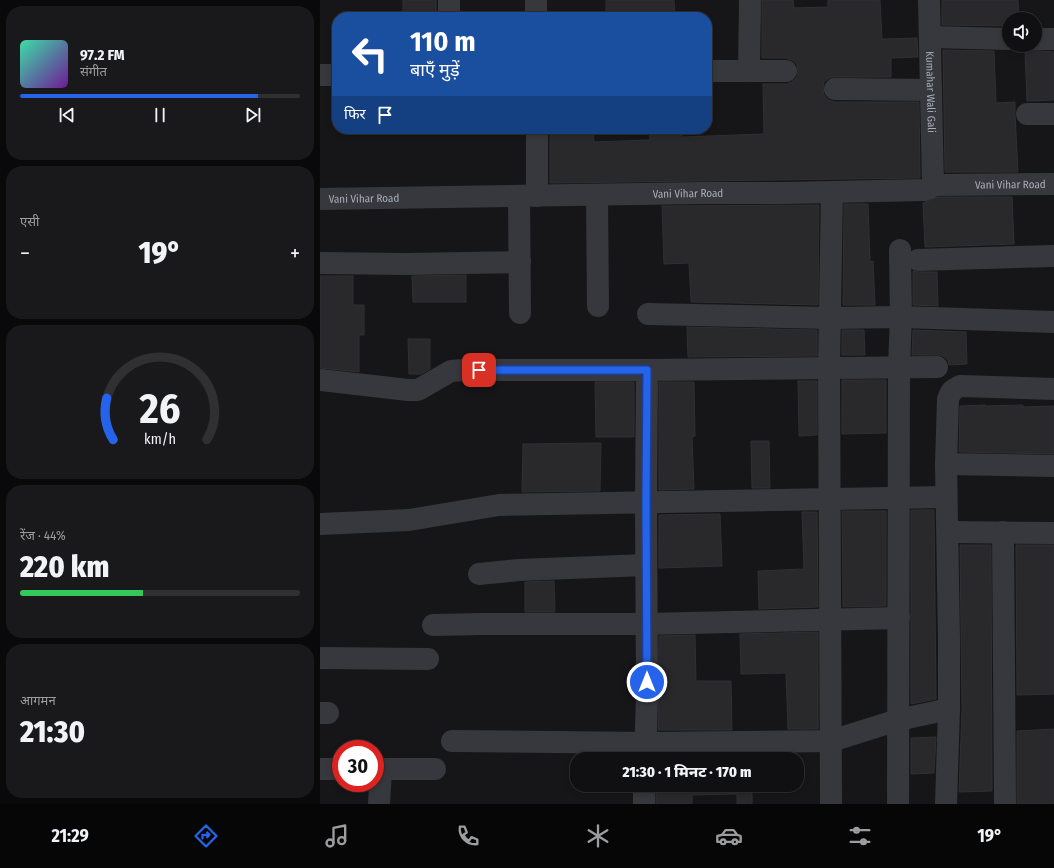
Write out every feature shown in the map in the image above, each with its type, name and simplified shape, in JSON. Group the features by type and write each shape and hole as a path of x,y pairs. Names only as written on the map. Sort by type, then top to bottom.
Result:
{"street":[{"path":"449,0 449,12"},
{"path":"536,0 536,12"},
{"path":"749,71 750,0"},
{"name":"Kumahar Wali Gali","path":"929,0 933,185"},
{"path":"930,37 1002,39"},
{"path":"1042,39 1054,39"},
{"path":"712,72 786,71"},
{"path":"320,75 332,75"},
{"path":"835,89 931,90"},
{"path":"1027,114 1054,114"},
{"path":"520,313 520,262 536,134"},
{"name":"Vani Vihar Road","path":"320,199 703,192 832,192 924,190 933,185 1054,184"},
{"path":"831,804 829,318 832,192"},
{"path":"597,195 598,306"},
{"path":"898,804 899,367 901,317 909,255 1054,256"},
{"path":"320,263 406,264 520,262"},
{"path":"648,314 829,318 901,317 1054,322"},
{"path":"320,380 418,390 451,371 464,370 937,367"},
{"path":"645,751 647,370"},
{"path":"946,804 949,709 948,532 946,497 948,398 950,392 954,388 960,386 1054,389"},
{"path":"946,464 1054,466"},
{"path":"320,524 409,520 498,505 946,497"},
{"path":"948,532 1054,533"},
{"path":"1003,532 1005,804"},
{"path":"479,574 519,570 646,565"},
{"path":"433,625 646,624 899,618"},
{"path":"320,658 428,659"},
{"path":"452,741 645,751 831,741 898,720 949,709"},
{"path":"320,769 332,769"},
{"path":"384,769 435,769"},
{"path":"379,792 379,804"},
{"path":"644,792 644,804"}],"building":[{"path":"403,0 436,0 436,12 403,12"},
{"path":"606,0 674,0 675,12 606,12"},
{"path":"762,0 793,0 794,8 828,7 828,0 880,0 882,39 917,38 918,57 891,58 891,77 829,78 824,82 824,95 828,100 835,102 919,102 920,178 550,183 550,134 593,134 594,142 650,140 649,134 682,134 682,137 764,134 763,84 786,84 792,82 797,77 798,71 797,64 792,60 786,58 762,58"},
{"path":"942,0 1018,0 1019,12 1002,12 1002,26 942,25"},
{"path":"943,50 994,51 996,103 1015,102 1018,172 945,172"},
{"path":"1025,52 1054,52 1054,100 1027,101"},
{"path":"938,197 1012,197 1014,244 925,247 923,203"},
{"path":"844,204 868,204 870,262 873,261 875,305 843,305"},
{"path":"819,205 818,305 691,302 689,263 664,264 662,206"},
{"path":"913,271 937,272 938,306 913,305"},
{"path":"466,275 466,302 413,302 412,276"},
{"path":"320,276 353,276 353,305 364,305 364,335 359,335 359,372 320,368"},
{"path":"687,327 817,330 817,356 688,357"},
{"path":"842,330 864,330 865,355 842,355"},
{"path":"913,330 966,332 967,364 949,365 948,360 943,356 937,355 912,355"},
{"path":"408,339 430,339 430,369 421,374 409,374"},
{"path":"842,380 886,380 886,433 842,434"},
{"path":"798,381 817,381 817,435 799,436"},
{"path":"595,382 634,382 634,437 596,437"},
{"path":"659,382 694,382 695,436 692,437 694,489 659,490"},
{"path":"1023,405 1023,407 1054,406 1054,454 959,452 960,406"},
{"path":"751,441 769,441 770,488 752,488"},
{"path":"601,443 600,491 522,492 523,444"},
{"path":"911,510 934,510 936,699 911,704"},
{"path":"842,511 886,511 886,606 843,607"},
{"path":"802,512 817,512 818,607 759,609 758,571 804,569"},
{"path":"720,514 722,566 659,568 659,515"},
{"path":"960,545 991,545 992,791 959,792 962,709"},
{"path":"1016,545 1054,545 1054,694 1017,695"},
{"path":"554,581 555,612 525,612 525,582"},
{"path":"818,632 818,729 788,729 786,673 741,674 740,634"},
{"path":"695,635 696,681 731,681 732,730 658,730 659,636"},
{"path":"1054,729 1054,804 1017,804 1017,731"},
{"path":"936,737 934,773 911,774 911,738"},
{"path":"656,792 752,792 752,804 737,804 737,794 692,795 692,804 656,804"}],"route":[{"path":"479,370 647,370 647,682"}]}
